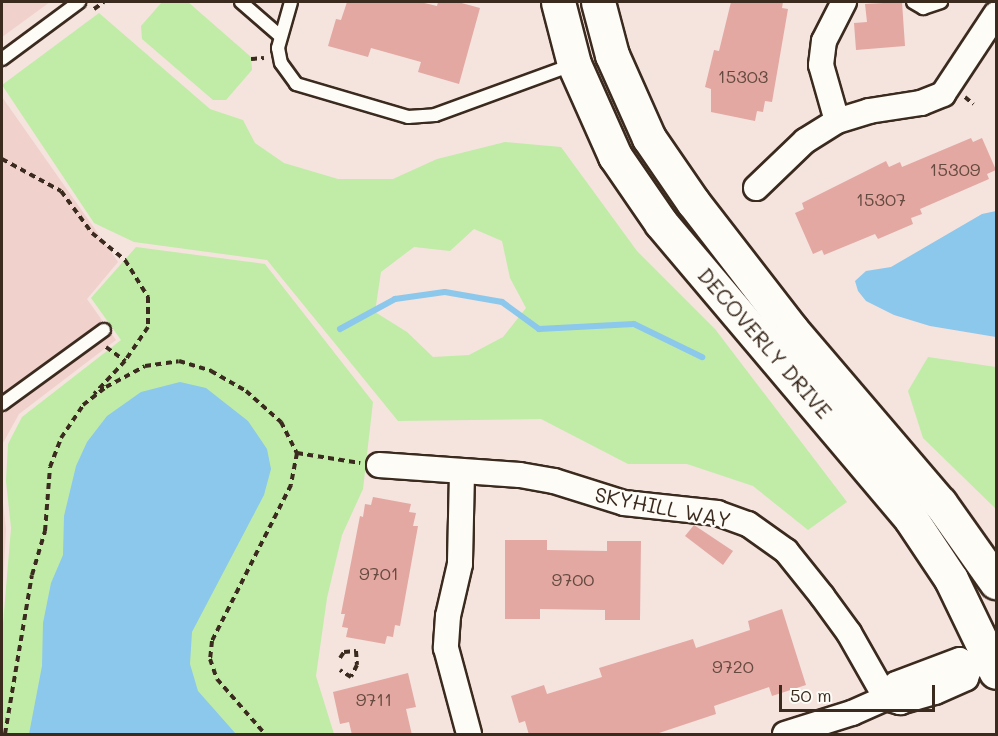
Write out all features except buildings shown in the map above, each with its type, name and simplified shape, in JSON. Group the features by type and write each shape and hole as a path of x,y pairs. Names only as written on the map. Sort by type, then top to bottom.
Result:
{"street":[{"name":"DECOVERLY DRIVE","path":"558,2 573,64 615,156 661,223 730,278 940,503 996,582"},
{"name":"DECOVERLY DRIVE","path":"598,2 612,55 650,138 730,278 911,519 951,579 989,664"},
{"path":"837,121 821,65 824,41 844,2"},
{"path":"756,188 805,141 837,121 869,111 921,104 943,94 996,14"},
{"name":"SKYHILL WAY","path":"379,465 543,479 624,503 717,513 748,524 786,551 849,633 886,698"},
{"path":"462,473 460,564 448,616 446,648 469,735"},
{"path":"785,735 886,698 900,702 935,692 966,678 989,664"}],"lane":[{"path":"2,59 79,2"},
{"path":"241,2 279,35"},
{"path":"291,2 279,35 281,63 296,84 419,118 573,64"},
{"path":"913,2 923,8 941,2"},
{"path":"2,404 104,330"}],"path":[{"path":"251,59 264,58"},
{"path":"2,159 61,191 92,233 125,260 142,283 148,297 149,320 125,361 83,405 61,438 50,467 45,531 32,575 4,734"},
{"path":"105,347 125,361"},
{"path":"83,405 127,374 145,366 179,362 211,371 246,391 281,422 297,453 291,484 212,641 210,658 218,679 265,735"},
{"path":"297,453 379,465"},
{"path":"340,658 344,652 356,651 357,665 351,677 340,670"}],"shaded area":[{"path":"2,2 50,2 2,37"},
{"path":"2,97 118,262 87,299 116,340 19,414 3,443 2,457"},
{"path":"2,494 6,529 2,606"}],"green space":[{"path":"162,2 188,2 251,57 252,70 226,100 213,100 142,39 141,26"},
{"path":"99,13 210,109 243,120 255,143 284,163 338,179 393,179 437,159 505,142 561,147 637,251 715,329 847,502 808,530 753,486 687,464 628,464 541,419 398,421 267,260 134,242 94,223 2,85","holes":["474,229 502,241 510,278 526,308 503,337 469,355 433,357 407,332 375,312 381,272 414,247 450,251"]},
{"path":"136,247 265,264 373,402 363,489 342,535 327,598 316,676 334,734 2,734 2,636 11,528 6,481 8,444 22,417 121,340 91,298"},
{"path":"928,357 996,367 996,509 923,438 908,391"}],"water":[{"path":"996,211 996,337 930,326 894,315 866,301 858,291 855,281 866,271 891,267 982,214"},
{"path":"180,382 206,388 248,421 267,449 271,469 264,495 192,632 190,664 198,691 236,734 29,734 42,666 43,623 51,583 63,555 64,516 76,466 87,442 107,416 141,392"}],"waterway":[{"path":"340,329 395,299 445,292 502,302 539,329 634,324 702,357"}]}
